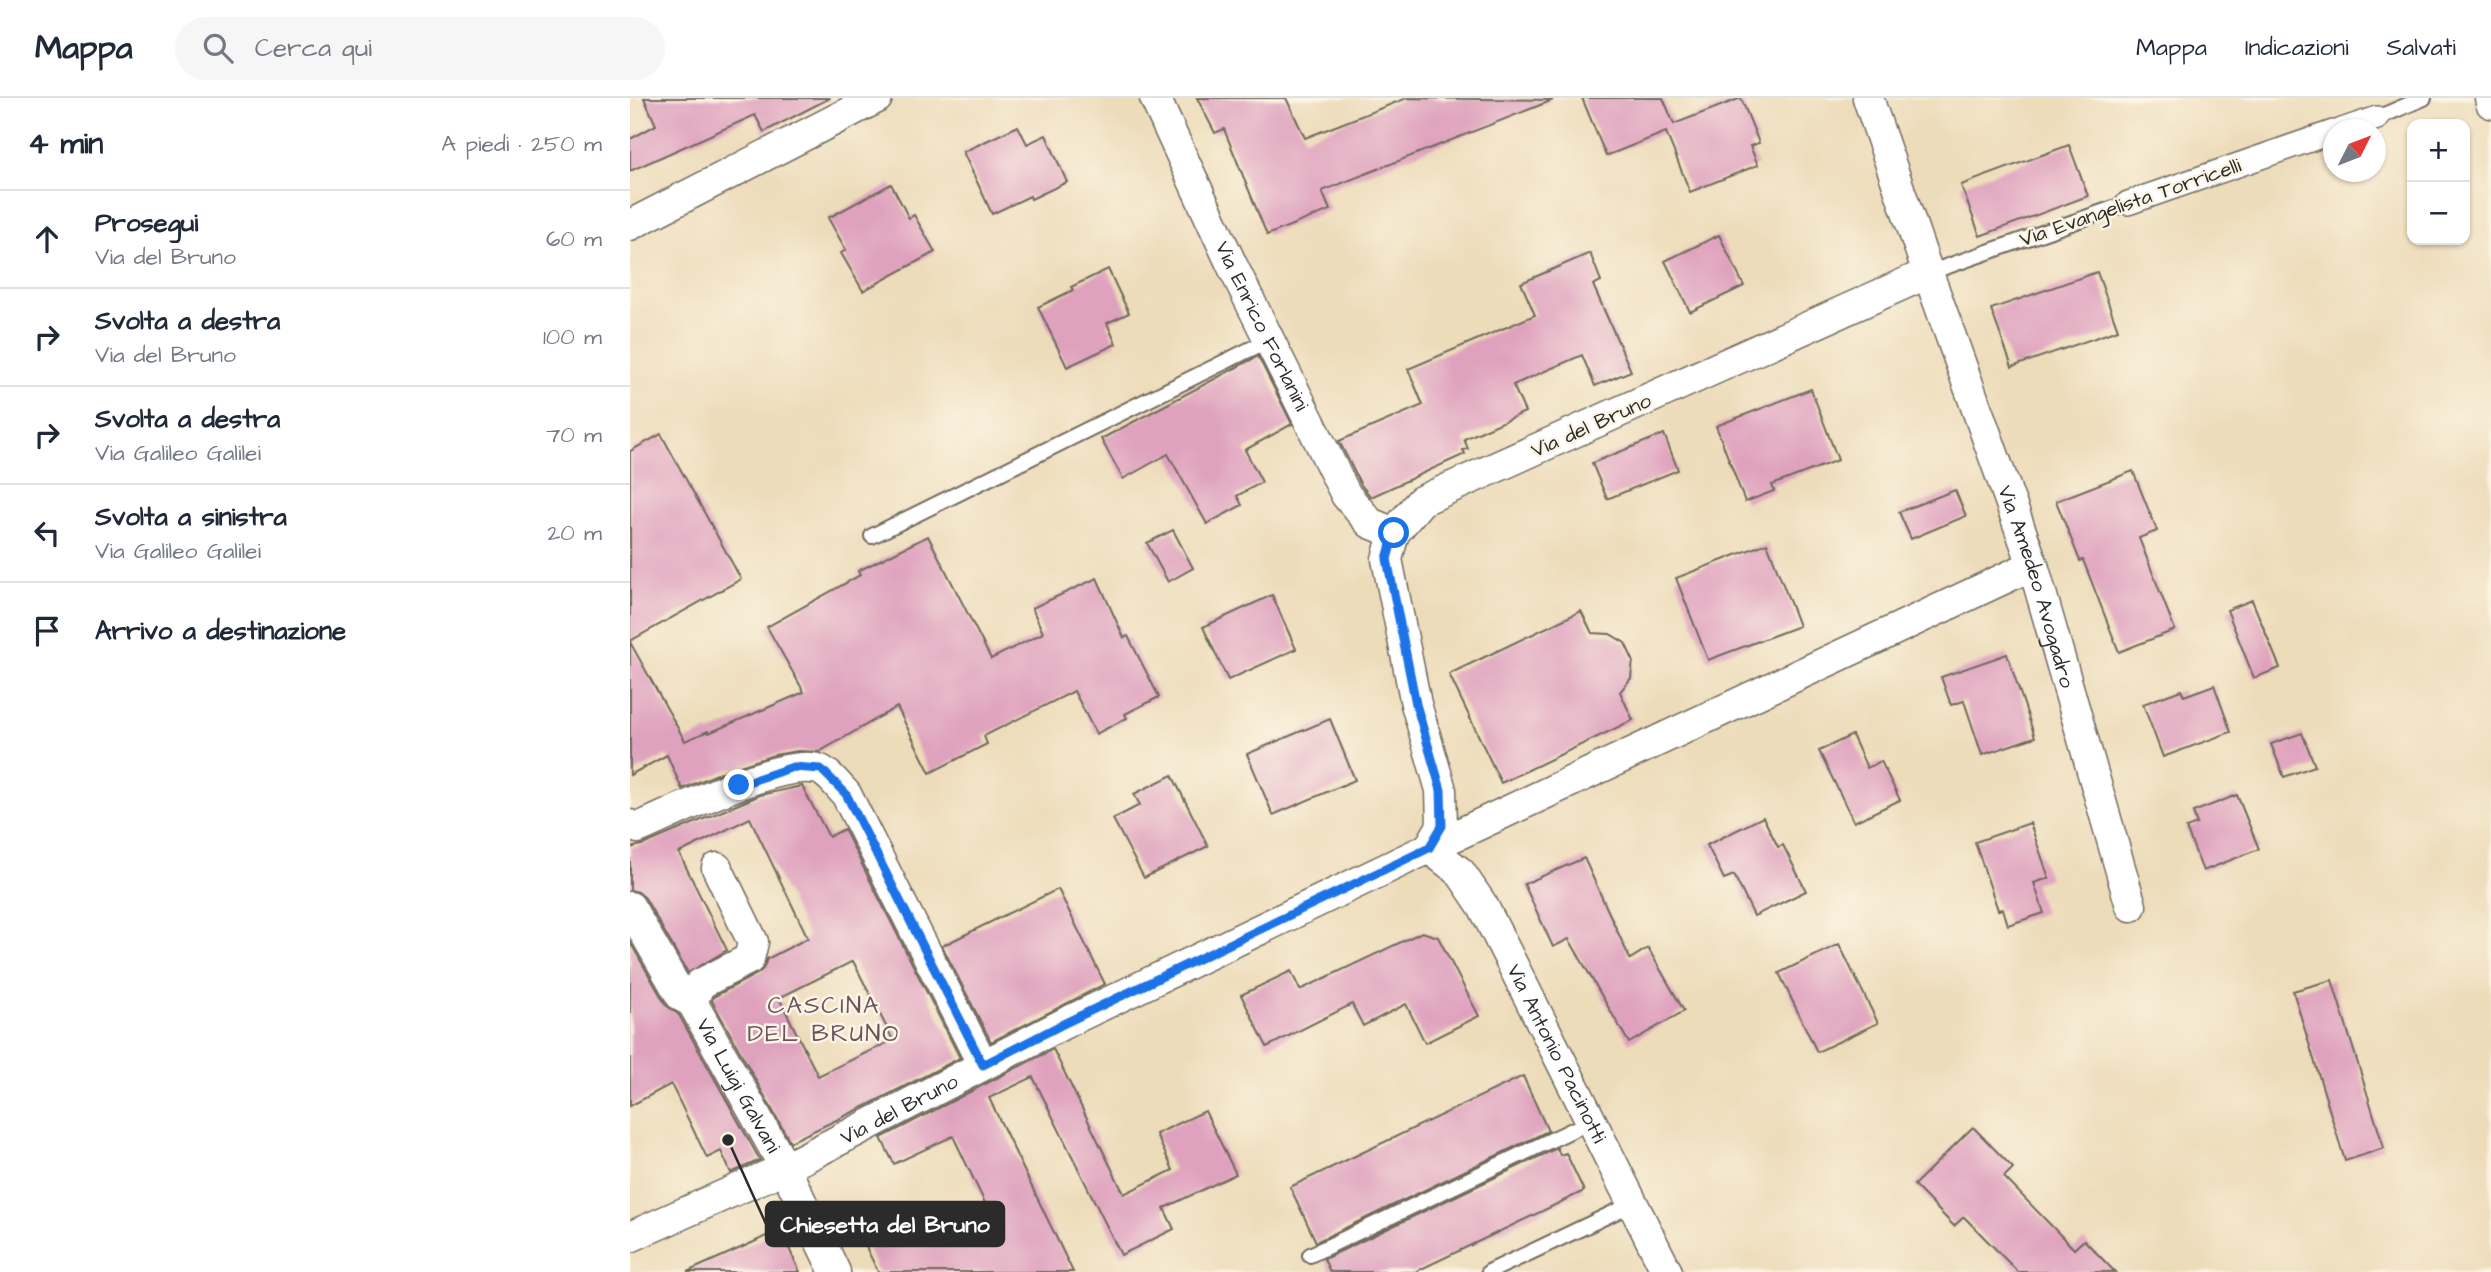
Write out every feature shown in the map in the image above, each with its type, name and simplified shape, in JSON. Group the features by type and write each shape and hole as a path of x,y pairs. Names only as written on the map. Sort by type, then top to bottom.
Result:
{"street":[{"path":"630,225 877,98"},
{"name":"Via Enrico Forlanini","path":"1155,98 1231,263 1346,495 1370,523 1394,533"},
{"path":"1868,98 1927,273"},
{"path":"2490,98 2491,103"},
{"path":"2372,119 2377,117"},
{"name":"Via Evangelista Torricelli","path":"2128,203 2323,135"},
{"name":"Via del Bruno","path":"1394,533 1421,501 1927,273"},
{"name":"Via Amedeo Avogadro","path":"1927,273 2033,565 2132,906"},
{"path":"1394,533 1387,559 1416,704 1441,790 1442,826 1429,848"},
{"name":"Via del Bruno","path":"630,1237 785,1168 1063,1024 1429,848 2033,565"},
{"path":"630,825 638,828 739,785 793,767 821,769 846,794 983,1065"},
{"name":"Via Antonio Pacinotti","path":"1429,848 1460,872 1483,906 1667,1272"},
{"name":"Via Luigi Galvani","path":"692,1002 700,984 749,958 753,942 717,868"},
{"name":"Via Luigi Galvani","path":"630,907 681,996 692,1002 785,1168 835,1272"}],"lane":[{"path":"2377,117 2424,98"},
{"name":"Via Evangelista Torricelli","path":"1927,273 2128,203"},
{"path":"872,536 1269,340"},
{"path":"1310,1255 1591,1121"},
{"path":"1489,1272 1632,1204"}],"building":[{"path":"644,98 830,98 764,132 755,115 630,171 630,139 656,125"},
{"path":"1197,98 1286,98 1305,138 1407,98 1553,100 1322,191 1330,210 1267,235 1224,129 1215,133"},
{"path":"1582,98 1663,98 1674,124 1741,98 1759,143 1750,146 1758,165 1690,192 1666,132 1606,156"},
{"path":"1018,126 1027,144 1046,135 1067,182 992,214 963,152"},
{"path":"2069,145 2088,196 1980,236 1961,185"},
{"path":"891,184 909,218 914,215 935,252 863,291 841,253 846,250 828,218"},
{"path":"1719,235 1744,286 1690,312 1665,261"},
{"path":"1590,253 1601,281 1593,285 1631,371 1595,386 1582,355 1513,385 1525,412 1464,439 1468,449 1463,450 1465,454 1371,497 1361,485 1339,441 1423,405 1408,369 1535,315 1521,283"},
{"path":"1108,269 1129,313 1107,323 1116,344 1067,367 1038,307"},
{"path":"2097,272 2118,330 2012,367 1991,309"},
{"path":"1258,356 1292,424 1245,450 1262,482 1237,496 1242,505 1207,524 1168,454 1123,479 1101,439"},
{"path":"1811,389 1838,460 1772,485 1774,491 1745,502 1716,426"},
{"path":"661,434 741,579 630,641 630,451"},
{"path":"1664,434 1678,470 1607,499 1592,463"},
{"path":"2133,471 2157,531 2139,538 2175,630 2119,652 2083,560 2080,561 2056,501"},
{"path":"1955,490 1966,516 1911,539 1899,512"},
{"path":"1173,530 1193,568 1168,582 1147,543"},
{"path":"928,536 991,659 1043,633 1032,608 1097,578 1124,638 1128,636 1159,697 1125,714 1127,718 1096,734 1074,691 984,736 987,744 930,773 897,707 819,752 798,751 774,755 682,789 667,755 630,775 630,642 685,741 708,731 709,733 804,692 767,627 860,575 858,571"},
{"path":"1767,543 1799,626 1708,660 1676,578"},
{"path":"1272,595 1296,649 1228,680 1203,627"},
{"path":"2252,600 2280,668 2254,678 2227,610"},
{"path":"1581,611 1592,633 1610,634 1625,643 1633,660 1631,678 1620,692 1633,720 1501,783 1449,674"},
{"path":"2007,654 2035,737 1982,755 1964,701 1951,705 1941,677"},
{"path":"2214,685 2231,732 2163,757 2143,704 2181,690 2184,696"},
{"path":"1330,719 1355,780 1273,815 1247,754"},
{"path":"2302,733 2315,766 2284,777 2271,744"},
{"path":"1852,735 1867,768 1881,761 1900,800 1854,822 1819,751"},
{"path":"1172,775 1208,846 1144,878 1113,819 1140,805 1134,794"},
{"path":"802,786 829,837 844,829 960,1058 790,1142 712,1001 713,997 757,974 763,969 767,959 808,938 750,818 679,853 727,950 688,973 645,898 630,890 630,848 760,795","holes":["853,961 893,1040 818,1076 779,998"]},
{"path":"2237,795 2259,849 2203,871 2186,828 2197,824 2193,812"},
{"path":"1763,817 1778,847 1783,845 1806,891 1754,916 1734,875 1724,879 1707,845"},
{"path":"2030,823 2049,878 2034,883 2044,913 2008,925 2003,909 1998,910 1975,842"},
{"path":"1584,858 1630,959 1648,948 1684,1011 1629,1043 1569,939 1553,947 1524,884"},
{"path":"1058,889 1105,984 991,1042 942,946"},
{"path":"1422,932 1438,937 1479,1016 1425,1043 1406,1004 1363,1026 1352,1004 1267,1047 1241,995 1291,971 1300,990"},
{"path":"630,942 666,1005 679,1015 760,1160 731,1173 721,1151 707,1158 671,1084 630,1106"},
{"path":"1839,944 1878,1023 1817,1052 1779,973"},
{"path":"2332,980 2384,1148 2345,1161 2293,991"},
{"path":"1053,1049 1124,1194 1173,1170 1156,1134 1205,1111 1236,1174 1164,1208 1174,1229 1121,1255 1033,1077 989,1098 1073,1272 878,1272 855,1224 886,1209 902,1242 985,1203 953,1136 894,1164 881,1138"},
{"path":"1523,1076 1548,1131 1316,1242 1290,1187"},
{"path":"1973,1127 2013,1168 2004,1177 2074,1249 2084,1240 2115,1272 2018,1272 1964,1217 1954,1226 1914,1185"},
{"path":"1557,1148 1560,1155 1566,1153 1584,1191 1415,1272 1330,1272 1324,1259"},
{"path":"780,1229 800,1272 687,1272 754,1242"}],"place":[{"name":"Chiesetta del Bruno","path":"728,1140"}],"district":[{"name":"CASCINA DEL BRUNO","path":"824,1019"}],"route":[{"path":"739,785 793,767 821,769 846,794 983,1065 1429,848 1442,826 1441,790 1416,704 1387,559 1394,533"}]}
